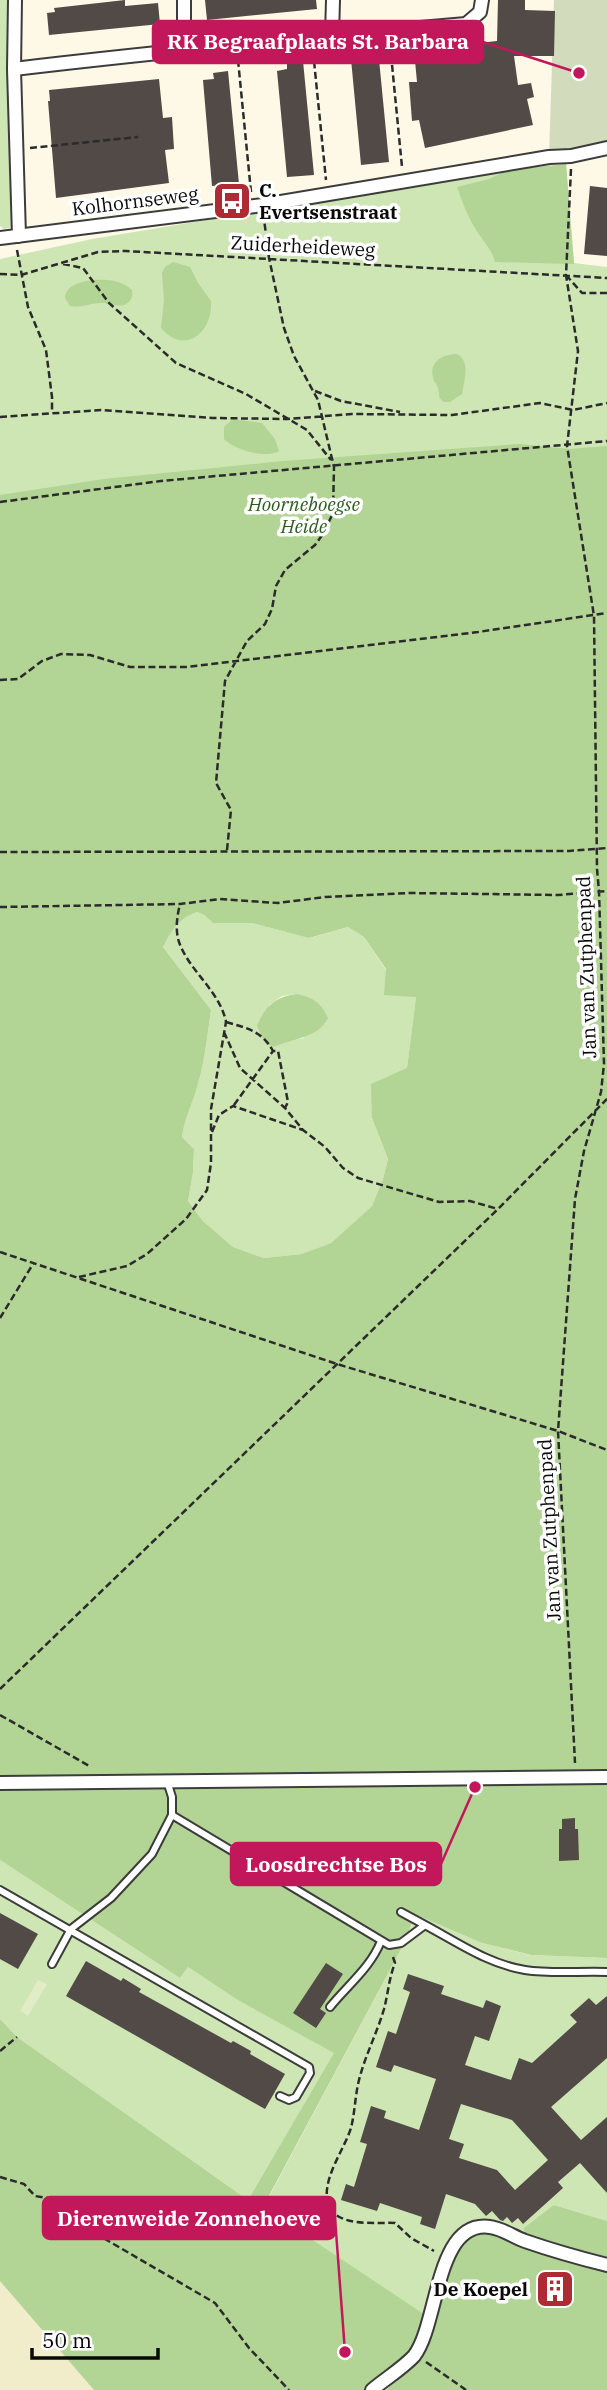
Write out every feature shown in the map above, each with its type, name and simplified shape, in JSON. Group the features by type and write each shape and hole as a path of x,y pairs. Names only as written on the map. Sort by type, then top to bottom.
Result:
{"street":[{"path":"15,0 16,236"},
{"path":"184,0 184,49"},
{"path":"332,36 333,0"},
{"path":"14,68 237,43 312,39 467,24 480,12 482,0"},
{"name":"Kolhornseweg","path":"0,238 258,205 549,157 572,156 607,148"},
{"path":"0,1783 607,1777"},
{"path":"372,2390 414,2355 430,2317 447,2257 453,2244 463,2234 490,2227 523,2240 607,2265"}],"lane":[{"path":"52,1964 71,1929 111,1898 152,1854 172,1815 173,1797 167,1781"},
{"path":"172,1815 389,1945 401,1942 425,1925"},
{"path":"0,1890 309,2067 310,2073 296,2097 289,2100 280,2095"},
{"path":"401,1912 498,1963 526,1970 607,1972"},
{"path":"330,2007 374,1960 381,1941"}],"path":[{"path":"389,31 404,181"},
{"path":"312,39 327,194"},
{"path":"227,850 231,810 216,783 225,681 247,642 265,624 272,609 276,586 285,570 315,545 333,513 333,465 322,416 318,400 294,356 284,328 258,205 237,43"},
{"path":"16,150 138,137"},
{"name":"Jan van Zutphenpad","path":"572,156 566,275 578,351 567,446 594,616 597,848 605,1018 601,1093 584,1151 575,1199 558,1431 576,1777"},
{"path":"16,236 28,307 46,350 52,414"},
{"name":"Zuiderheideweg","path":"0,274 21,275 99,252 269,258 607,278"},
{"path":"62,264 83,268 109,303 176,363 246,394 307,430 333,465"},
{"path":"566,275 582,293 607,293"},
{"path":"313,390 341,401 406,413"},
{"path":"0,417 101,410 212,418 288,419 406,413 452,415 540,403 573,410 607,403"},
{"path":"0,502 160,481 607,441"},
{"path":"0,680 18,679 42,661 61,654 90,655 130,667 187,667 330,651 607,613"},
{"path":"0,852 607,848"},
{"path":"0,907 180,904 220,899 278,903 325,897 409,893 558,895 607,891"},
{"path":"77,1277 127,1266 147,1254 186,1219 206,1190 211,1163 211,1108 226,1022 216,998 178,941 177,918 180,904"},
{"path":"226,1022 254,1030 266,1038 273,1051"},
{"path":"224,1032 240,1068 285,1108 303,1130 325,1147 343,1168 358,1178 439,1202 470,1201 498,1209"},
{"path":"210,1135 219,1115 233,1106 273,1051"},
{"path":"273,1051 278,1051 288,1102 285,1108"},
{"path":"0,1689 498,1209 597,1107 607,1100"},
{"path":"233,1106 303,1130"},
{"path":"0,1252 337,1364 558,1431 607,1450"},
{"path":"0,1318 34,1264"},
{"path":"0,1715 92,1768"},
{"path":"389,1945 395,1963 390,1974 389,1991 358,2081 351,2129 334,2165 328,2203 337,2216 350,2221 395,2223 421,2246 447,2257"},
{"path":"0,2051 17,2037"},
{"path":"0,2177 24,2184 35,2196 47,2198 67,2219 80,2220 105,2239 215,2303 249,2348 289,2390"},
{"path":"414,2355 466,2390"}],"shaded area":[{"path":"0,2276 101,2390 0,2390"}],"green space":[{"path":"0,0 11,0 13,199 12,227 4,229 0,226"},
{"path":"554,0 607,0 607,147 549,157"},
{"name":"Hoorneboegse Heide","path":"566,164 574,263 607,267 607,866 0,863 0,259 92,239 508,170"},
{"path":"566,164 574,264 495,262 470,218 457,187 489,179 508,170"},
{"path":"173,262 190,267 211,301 207,322 202,331 188,340 170,336 161,328 164,300 162,273 165,267"},
{"path":"92,280 124,284 132,290 131,300 121,306 100,303 70,306 65,298 68,290 78,283"},
{"path":"457,354 465,366 462,394 450,402 444,402 433,379 433,367 442,357"},
{"path":"233,419 262,423 275,439 279,451 258,454 229,443 224,439 224,427"},
{"path":"520,444 570,449 607,446 607,1958 531,1955 482,1943 414,1914 407,1938 263,2207 428,2317 458,2234 485,2227 524,2238 524,2228 554,2205 607,2221 607,2390 386,2390 393,2383 383,2390 94,2390 0,2281 0,2019 17,2037 248,2200 334,2053 236,1999 188,1967 180,1978 0,1860 0,495 104,479 283,461","holes":["197,912 213,923 252,923 309,938 348,927 364,937 386,969 384,995 416,997 407,1068 371,1084 372,1118 388,1159 372,1206 331,1243 302,1254 264,1258 233,1247 203,1221 188,1201 194,1149 182,1137 201,1073 211,1010 163,947 180,922"]},
{"path":"197,912 213,923 252,923 310,938 348,927 364,937 386,970 416,997 407,1068 372,1118 388,1159 372,1206 331,1243 303,1254 264,1258 233,1247 203,1221 188,1201 194,1149 182,1137 201,1073 211,1010 163,947 176,926","holes":["296,994 304,1038 274,1047 269,1005 282,996"]},
{"path":"296,994 315,1001 328,1018 318,1030 304,1037 274,1047 265,1043 257,1026 264,1013 282,997"},
{"path":"0,1860 180,1978 188,1967 236,1999 335,2052 248,2200 17,2037 0,2019"},
{"path":"414,1914 482,1943 530,1955 607,1958 607,2221 554,2205 524,2239 428,2318 263,2208 407,1938"},
{"path":"38,1980 47,1984 28,2016 20,2011"}],"building":[{"path":"125,0 125,6 158,3 160,24 49,35 47,13 55,12 54,8"},
{"path":"205,0 316,0 317,9 207,20"},
{"path":"498,0 525,0 525,10 555,11 554,56 514,56 518,85 531,83 534,97 527,99 533,125 425,148 419,120 412,121 409,82 417,82 414,50 497,41"},
{"path":"378,49 389,162 361,165 351,59 362,59 362,51"},
{"path":"303,61 314,175 287,177 277,71 287,69 287,63"},
{"path":"228,71 239,184 212,186 203,80 214,79 213,73"},
{"path":"159,79 163,118 172,117 174,149 165,150 169,183 56,198 49,90"},
{"path":"590,186 607,188 607,256 584,254"},
{"path":"575,1818 579,1860 559,1861 559,1829 562,1829 562,1819"},
{"path":"0,1913 38,1934 18,1969 0,1959"},
{"path":"86,1961 121,1981 123,1978 141,1989 139,1992 231,2043 233,2041 251,2051 250,2054 285,2074 265,2109 66,1996"},
{"path":"326,1963 343,1974 320,2009 326,2013 316,2028 293,2013"},
{"path":"408,1974 444,1986 441,1994 483,2008 486,2000 501,2006 489,2041 475,2036 465,2065 511,2080 519,2058 532,2063 577,2022 570,2015 589,1998 596,2005 607,1996 607,2058 551,2107 581,2140 607,2117 607,2193 580,2163 558,2182 563,2188 523,2224 518,2218 512,2223 507,2217 503,2221 500,2220 492,2211 486,2216 475,2204 446,2194 435,2229 420,2224 422,2217 380,2203 377,2211 341,2200 346,2184 354,2187 367,2144 360,2142 371,2106 386,2111 384,2118 419,2130 436,2079 394,2065 391,2072 376,2067 388,2031 396,2034 410,1992 403,1989","holes":["461,2104 512,2120 548,2160 515,2190 497,2170 459,2158 464,2144 449,2139"]},
{"name":"De Koepel","path":"555,2274 566,2278 570,2289 566,2300 555,2304 544,2300 540,2289 544,2278"}],"place":[{"name":"RK Begraafplaats St. Barbara","path":"579,73"},
{"name":"C. Evertsenstraat","path":"232,201"},
{"name":"Loosdrechtse Bos","path":"475,1787"},
{"name":"De Koepel","path":"555,2289"},
{"name":"Dierenweide Zonnehoeve","path":"345,2352"}]}
